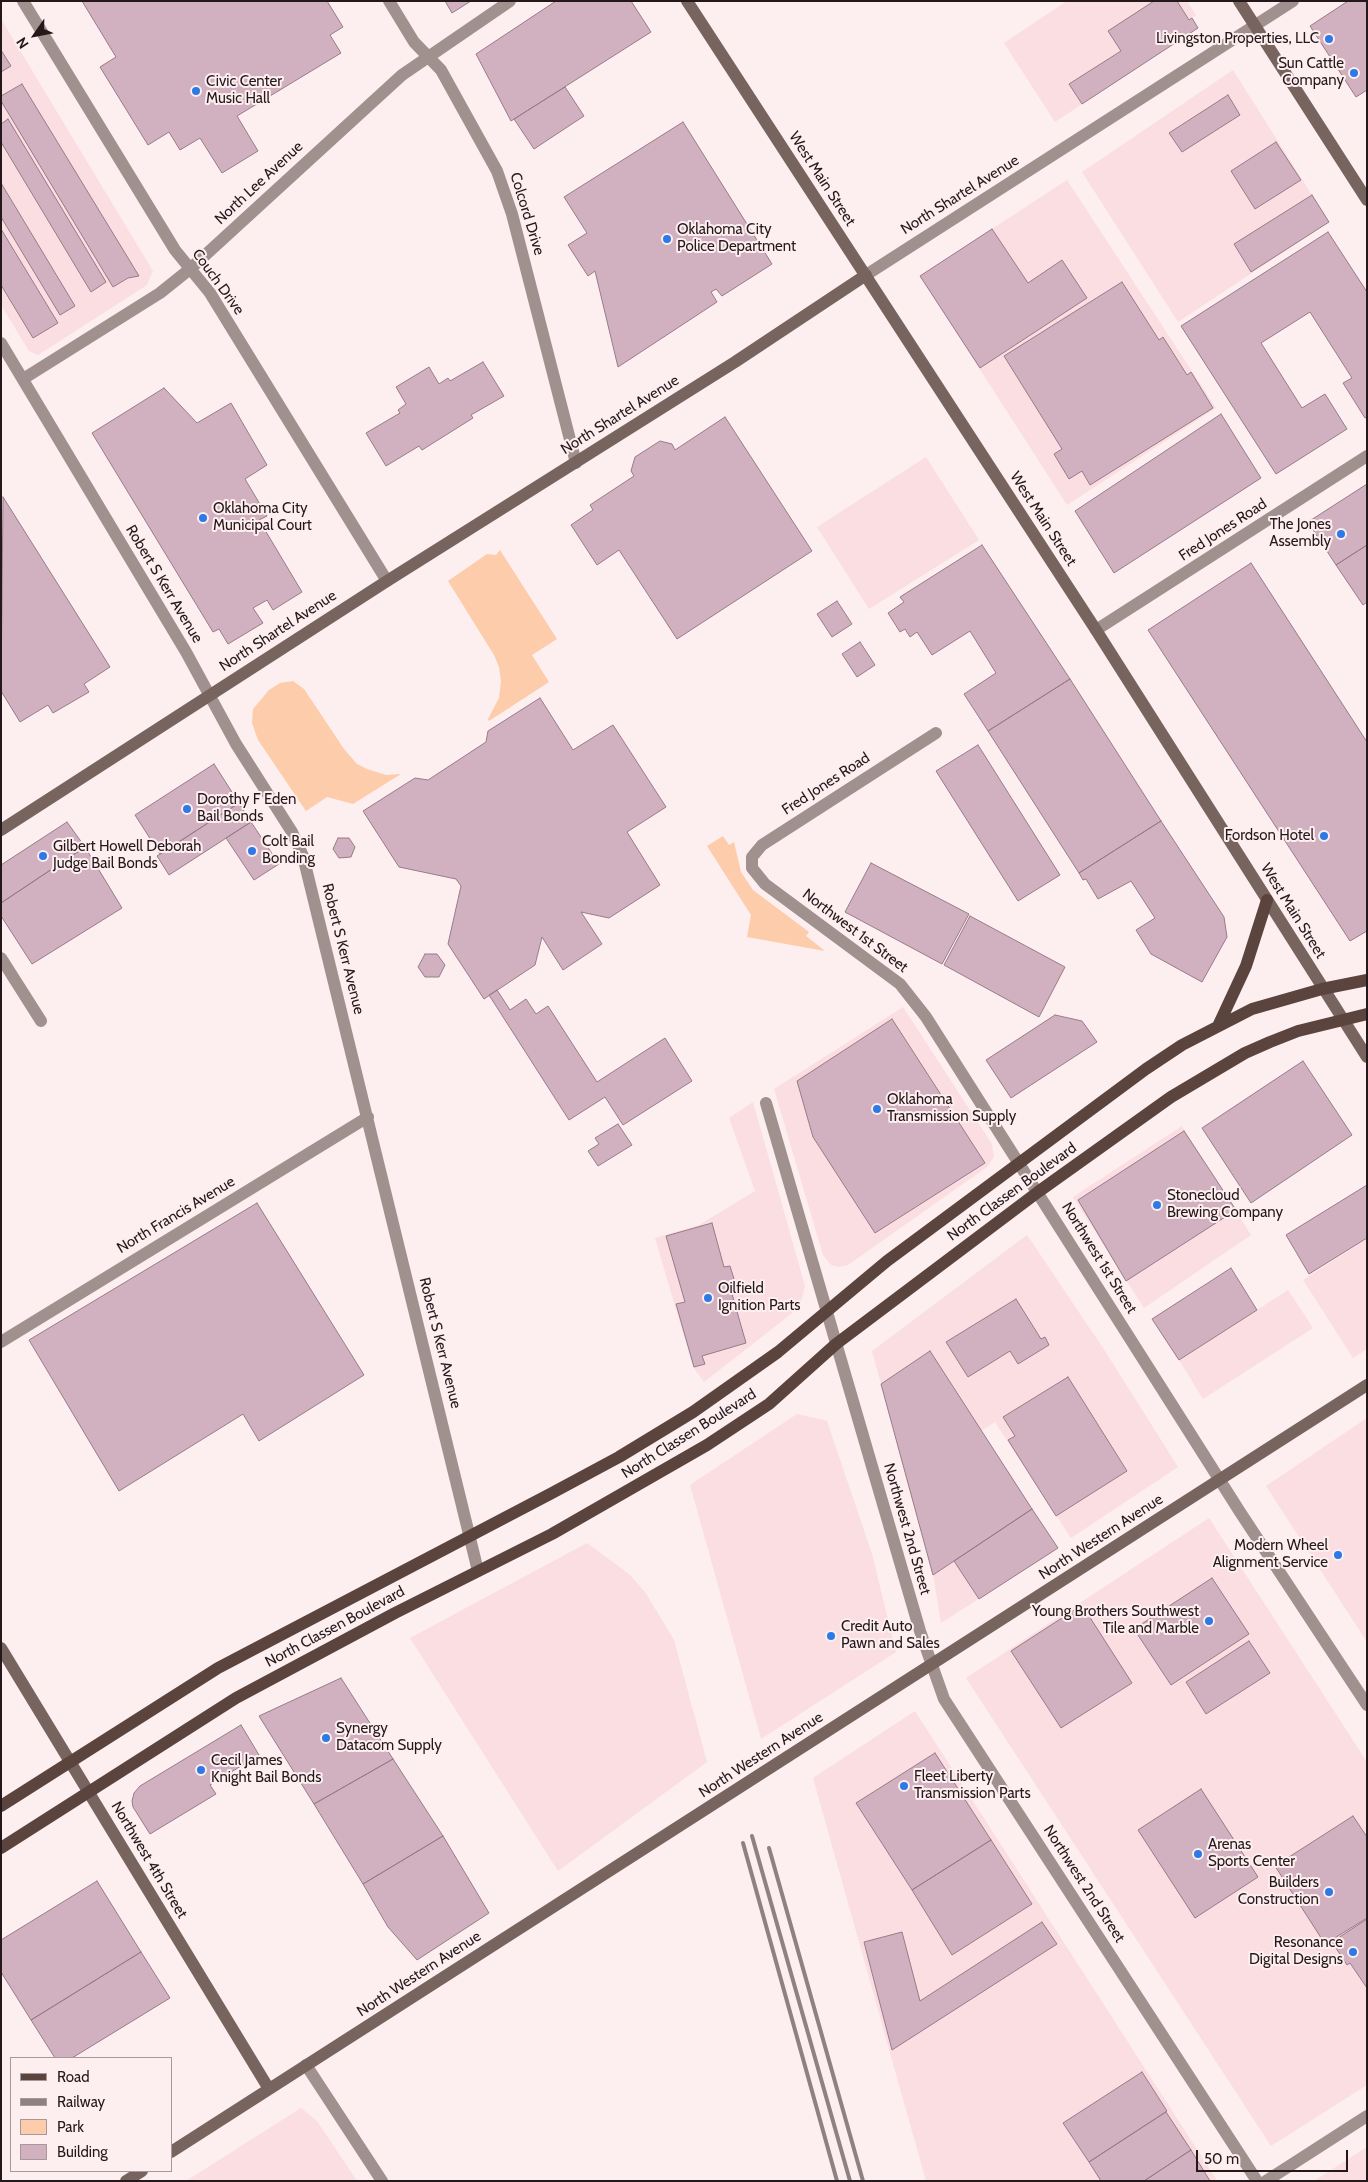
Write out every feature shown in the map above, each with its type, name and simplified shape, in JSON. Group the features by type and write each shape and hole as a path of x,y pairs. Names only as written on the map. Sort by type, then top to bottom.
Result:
{"main road":[{"name":"West Main Street","path":"687,1 1096,630 1367,1058"},
{"path":"1240,1 1367,200"},
{"name":"North Shartel Avenue","path":"1,830 209,695 576,463 866,276"},
{"path":"1219,1024 1246,966 1268,900"},
{"name":"North Classen Boulevard","path":"1,1806 218,1668 619,1457 693,1412 770,1357 887,1261 1146,1069 1219,1024 1261,1006 1322,989 1367,980"},
{"name":"North Classen Boulevard","path":"1,1848 236,1698 395,1612 552,1534 707,1444 769,1404 836,1344 1038,1192 1170,1097 1245,1053 1298,1031 1367,1014"},
{"name":"North Western Avenue","path":"172,2151 932,1666 1367,1385"},
{"name":"Northwest 4th Street","path":"1,1648 269,2089"},
{"path":"126,2181 140,2172"}],"street":[{"name":"Couch Drive","path":"23,1 175,250 210,293 387,581"},
{"name":"Colcord Drive","path":"389,1 414,42 441,70 451,85 489,155 505,193 576,463"},
{"name":"North Lee Avenue","path":"23,380 160,293 190,269 402,74 510,1"},
{"name":"North Shartel Avenue","path":"866,276 1292,1"},
{"name":"Robert S Kerr Avenue","path":"1,343 186,652 236,744 292,832 303,856 478,1571"},
{"name":"Fred Jones Road","path":"1096,630 1367,456"},
{"name":"Fred Jones Road","path":"754,873 752,857 762,845 936,733"},
{"name":"Northwest 1st Street","path":"754,873 765,884 900,984 926,1018 1220,1479 1367,1705"},
{"path":"1,958 40,1021"},
{"name":"Northwest 2nd Street","path":"766,1103 920,1631 944,1699 1257,2181"},
{"name":"North Francis Avenue","path":"1,1342 368,1117"},
{"path":"306,2065 382,2181"},
{"path":"1266,2181 1367,2116"}],"shaded area":[{"path":"1067,1 1187,1 1196,15 1192,18 1198,28 1055,122 1004,43"},
{"path":"1,19 153,271 147,285 38,355 29,351 1,305"},
{"path":"1233,70 1329,222 1178,322 1082,172"},
{"path":"1067,180 1216,408 1067,505 920,276"},
{"path":"926,457 979,540 869,609 817,527"},
{"name":"Oklahoma Transmission Supply","path":"903,1007 992,1144 994,1157 987,1167 848,1265 838,1267 831,1265 823,1255 774,1089"},
{"path":"753,1102 805,1286 801,1302 791,1314 704,1382 693,1367 655,1238 699,1225 755,1191 729,1118"},
{"name":"Stonecloud Brewing Company","path":"1182,1126 1251,1235 1144,1308 1073,1197"},
{"path":"1027,1235 1105,1351 1178,1467 1071,1538 995,1422 981,1431 1058,1548 941,1623 933,1575 872,1351"},
{"path":"1367,1239 1367,1349 1353,1358 1303,1280"},
{"path":"1288,1290 1313,1328 1203,1399 1179,1360"},
{"path":"797,1414 827,1421 872,1554 896,1652 761,1739 690,1485"},
{"path":"1367,1418 1367,1642 1266,1486"},
{"path":"1209,1518 1367,1762 1367,2085 1271,2146 966,1678"},
{"path":"587,1543 629,1574 645,1592 674,1640 707,1762 558,1871 410,1638"},
{"path":"915,1711 1216,2179 1213,2181 926,2181 813,1778"},
{"path":"301,2108 317,2121 357,2181 186,2181"},
{"path":"1367,2147 1367,2181 1314,2181"}],"green space":[{"path":"500,550 557,639 532,655 549,682 489,721 488,719 499,698 501,681 499,667 494,655 448,581 487,554 496,555"},
{"path":"293,681 304,689 344,749 357,764 386,775 401,774 353,804 327,797 306,811 258,740 252,723 253,709 269,690 280,683"},
{"path":"723,836 729,845 734,842 741,872 753,890 809,932 806,936 825,951 747,937 751,915 707,846"}],"building":[{"name":"Civic Center Music Hall","path":"82,1 327,1 343,27 330,35 341,53 237,116 258,151 222,173 200,138 180,150 169,132 148,145 100,67 116,57"},
{"path":"445,1 471,1 452,13"},
{"path":"556,1 631,1 651,32 511,121 476,54"},
{"path":"1154,1 1177,1 1189,20 1192,18 1198,28 1082,104 1069,84 1121,51 1108,31"},
{"path":"1348,1 1367,1 1367,90 1356,97 1310,26"},
{"path":"1,50 11,66 1,72"},
{"path":"22,84 139,276 128,278 113,287 1,101 1,96"},
{"path":"565,87 584,116 534,149 514,119"},
{"path":"1228,95 1240,115 1182,152 1169,133"},
{"path":"8,119 106,282 91,292 1,142 1,124"},
{"name":"Oklahoma City Police Department","path":"683,122 772,264 722,296 716,289 711,292 717,302 618,367 595,271 588,276 568,245 587,233 564,197"},
{"path":"1276,142 1301,180 1255,209 1231,171"},
{"path":"1,183 75,306 60,315 1,217"},
{"path":"1312,195 1329,222 1251,272 1234,244"},
{"path":"1,229 58,323 33,338 1,285"},
{"path":"992,229 1028,283 1062,260 1087,298 980,368 920,276"},
{"path":"1328,232 1367,292 1367,417 1365,418 1343,383 1352,378 1310,312 1261,343 1302,408 1325,394 1347,429 1276,474 1181,326"},
{"path":"1122,282 1159,340 1163,337 1187,375 1191,372 1213,408 1090,485 1082,471 1069,479 1054,454 1062,449 1004,356"},
{"path":"483,362 504,396 471,415 473,418 422,450 419,446 386,466 366,433 400,413 398,410 406,404 396,387 429,367 439,384 448,378 450,381"},
{"name":"Oklahoma City Municipal Court","path":"164,388 197,423 231,403 267,465 245,479 267,516 259,520 302,592 273,610 267,600 253,608 263,623 228,644 219,629 213,632 92,433"},
{"path":"1221,414 1261,478 1114,573 1075,511"},
{"path":"725,417 812,551 677,639 619,550 597,565 571,525 593,510 590,505 634,476 631,471 635,457 660,441 672,444 675,450"},
{"name":"The Jones Assembly","path":"1367,484 1367,545 1336,565 1308,522"},
{"path":"3,497 110,667 84,684 89,692 53,713 48,705 20,722 1,691"},
{"path":"982,545 1070,679 988,731 964,694 996,673 970,631 932,655 917,632 910,637 905,629 900,632 888,613 904,602 900,597"},
{"path":"1367,545 1367,602 1363,605 1336,565"},
{"name":"Fordson Hotel","path":"1251,563 1367,742 1367,931 1350,941 1148,630"},
{"path":"837,601 852,624 832,637 817,614"},
{"path":"860,642 875,665 857,677 842,654"},
{"path":"1070,679 1161,821 1079,873 988,731"},
{"path":"540,698 573,750 613,725 666,807 627,832 660,885 609,918 581,912 602,944 563,970 542,937 535,965 484,999 448,944 461,886 456,879 399,867 363,811 415,778 428,780 486,742 488,731"},
{"path":"978,745 1060,875 1018,901 936,771"},
{"name":"Dorothy F Eden Bail Bonds","path":"214,764 239,803 160,854 135,815"},
{"path":"239,803 251,822 169,875 157,856"},
{"path":"1161,821 1224,917 1227,937 1202,982 1151,954 1136,930 1155,918 1131,881 1098,899 1086,879 1083,880 1079,873"},
{"name":"Gilbert Howell Deborah Judge Bail Bonds","path":"67,822 85,847 1,903 1,865"},
{"name":"Colt Bail Bonding","path":"251,822 279,864 254,880 226,838"},
{"path":"338,838 349,838 355,847 351,857 339,858 333,849"},
{"path":"85,847 122,908 32,964 1,916 1,903"},
{"path":"871,863 969,914 942,964 845,912"},
{"path":"970,916 1065,967 1039,1017 944,965"},
{"path":"425,954 437,954 445,965 439,977 425,977 418,967"},
{"path":"497,990 510,1010 526,999 536,1014 548,1006 597,1082 665,1038 692,1081 623,1125 605,1097 569,1120 489,995"},
{"path":"1055,1015 1082,1021 1097,1042 1011,1098 986,1060"},
{"name":"Oklahoma Transmission Supply","path":"892,1019 985,1163 875,1233 813,1137 797,1081"},
{"path":"1303,1061 1352,1135 1251,1203 1202,1128"},
{"path":"618,1124 632,1145 598,1166 588,1151 599,1144 595,1138"},
{"name":"Stonecloud Brewing Company","path":"1184,1131 1236,1210 1126,1281 1078,1200"},
{"path":"1367,1185 1367,1238 1309,1274 1286,1235"},
{"path":"257,1203 364,1375 259,1441 243,1414 119,1491 29,1340"},
{"name":"Oilfield Ignition Parts","path":"712,1223 724,1267 730,1266 738,1292 732,1294 746,1343 702,1356 705,1364 694,1367 676,1304 685,1302 666,1236"},
{"path":"1231,1268 1257,1310 1179,1360 1152,1319"},
{"path":"1016,1299 1041,1339 1045,1337 1049,1345 1018,1364 1010,1351 968,1377 946,1342"},
{"path":"930,1351 1032,1509 933,1575 881,1384"},
{"path":"1068,1377 1127,1471 1056,1516 1008,1440 1015,1436 1003,1417"},
{"path":"1032,1509 1058,1548 979,1599 954,1561"},
{"path":"1212,1578 1249,1634 1171,1685 1134,1629"},
{"path":"1082,1605 1132,1683 1061,1728 1011,1651"},
{"path":"1249,1641 1270,1673 1206,1714 1186,1682"},
{"name":"Synergy Datacom Supply","path":"341,1678 393,1759 314,1804 259,1716"},
{"name":"Cecil James Knight Bail Bonds","path":"241,1725 259,1755 210,1785 216,1794 150,1834 133,1807 134,1793 140,1786"},
{"path":"935,1753 991,1840 912,1890 856,1803"},
{"path":"393,1759 443,1836 363,1884 314,1804"},
{"name":"Arenas Sports Center","path":"1201,1789 1258,1877 1195,1918 1138,1830"},
{"name":"Builders Construction","path":"1353,1816 1367,1837 1367,1918 1325,1944 1275,1866"},
{"path":"443,1836 489,1913 417,1960 388,1927 363,1884"},
{"path":"991,1840 1032,1904 952,1955 912,1890"},
{"path":"97,1881 141,1952 31,2020 1,1972 1,1940"},
{"name":"Resonance Digital Designs","path":"1367,1919 1367,1988 1350,1963 1347,1965 1332,1942"},
{"path":"1042,1922 1057,1944 892,2050 864,1942 902,1932 920,2001"},
{"path":"141,1952 170,1998 74,2057 54,2057 31,2020"},
{"path":"1142,2072 1167,2111 1089,2162 1063,2123"},
{"path":"1166,2112 1191,2150 1144,2181 1101,2181 1089,2162"},
{"path":"1191,2150 1210,2181 1144,2181"}],"railway":[{"path":"752,1836 850,2181"},
{"path":"743,1843 837,2181"},
{"path":"769,1848 863,2181"}],"place":[{"name":"Livingston Properties, LLC","path":"1329,39"},
{"name":"Sun Cattle Company","path":"1354,73"},
{"name":"Civic Center Music Hall","path":"196,91"},
{"name":"Oklahoma City Police Department","path":"667,239"},
{"name":"Oklahoma City Municipal Court","path":"203,518"},
{"name":"The Jones Assembly","path":"1341,534"},
{"name":"Dorothy F Eden Bail Bonds","path":"187,809"},
{"name":"Fordson Hotel","path":"1324,836"},
{"name":"Colt Bail Bonding","path":"252,851"},
{"name":"Gilbert Howell Deborah Judge Bail Bonds","path":"43,856"},
{"name":"Oklahoma Transmission Supply","path":"877,1109"},
{"name":"Stonecloud Brewing Company","path":"1157,1205"},
{"name":"Oilfield Ignition Parts","path":"708,1298"},
{"name":"Modern Wheel Alignment Service","path":"1338,1555"},
{"name":"Young Brothers Southwest Tile and Marble","path":"1209,1621"},
{"name":"Credit Auto Pawn and Sales","path":"831,1636"},
{"name":"Synergy Datacom Supply","path":"326,1738"},
{"name":"Cecil James Knight Bail Bonds","path":"201,1770"},
{"name":"Fleet Liberty Transmission Parts","path":"904,1786"},
{"name":"Arenas Sports Center","path":"1198,1854"},
{"name":"Builders Construction","path":"1329,1892"},
{"name":"Resonance Digital Designs","path":"1353,1952"}]}
